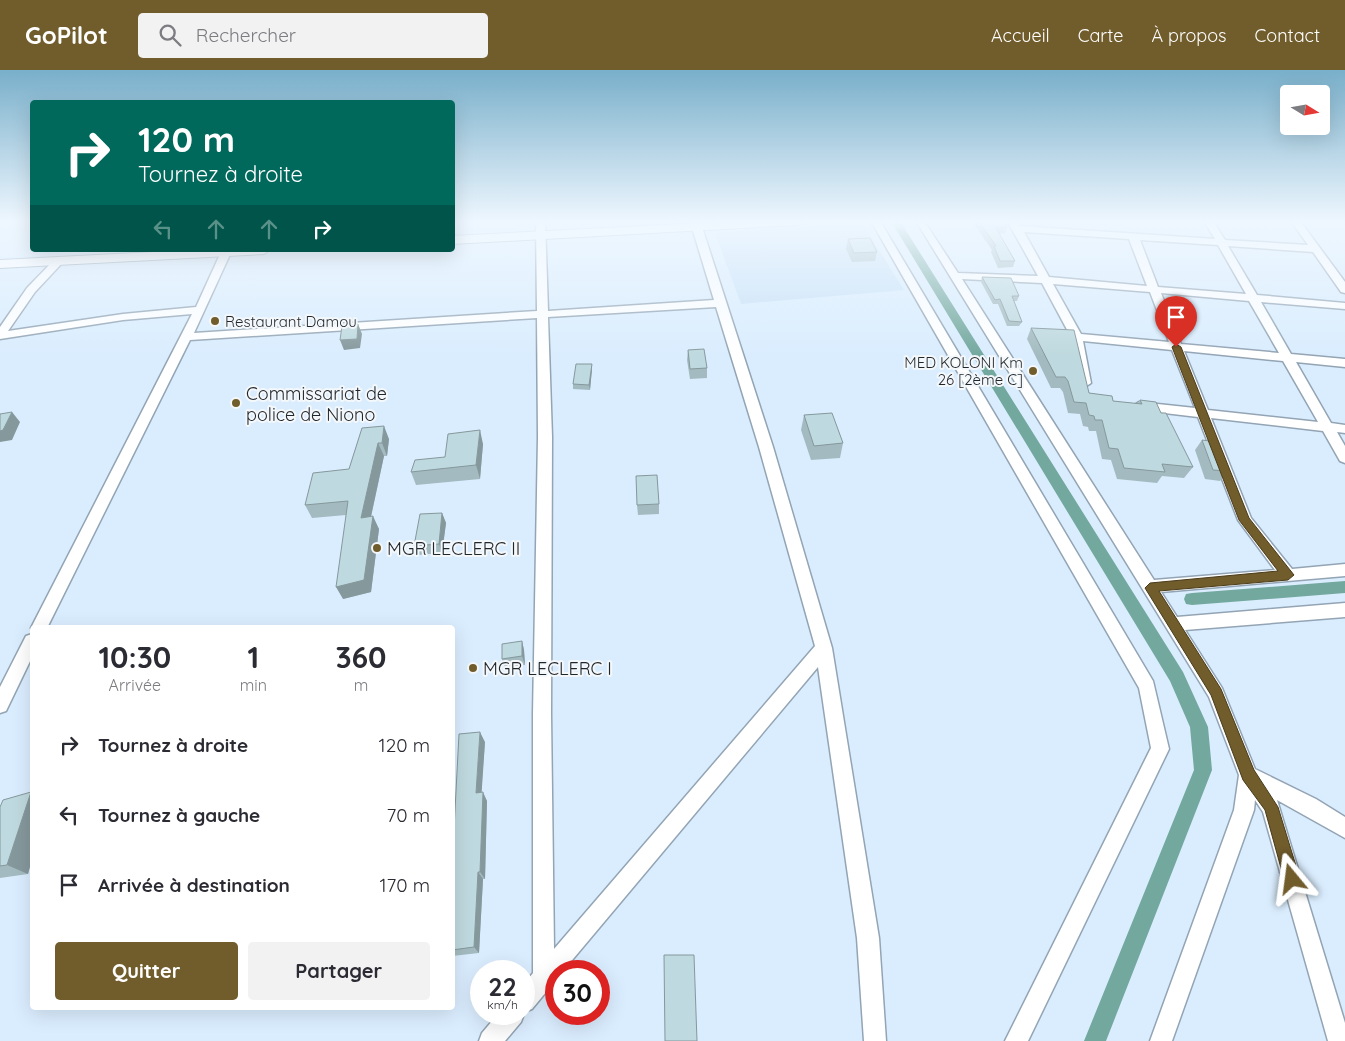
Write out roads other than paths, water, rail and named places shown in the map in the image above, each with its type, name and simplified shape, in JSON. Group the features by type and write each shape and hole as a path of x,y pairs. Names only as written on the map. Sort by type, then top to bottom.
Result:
{"street":[{"path":"0,335 31,290 54,266"},
{"path":"41,625 199,310 219,266"},
{"path":"541,266 545,437 542,704 544,976"},
{"path":"710,266 824,648 868,938 875,1041"},
{"path":"902,266 1147,686 1160,749 1016,1041"},
{"path":"949,266 1216,693 1248,775 1271,807 1339,1041"},
{"path":"1038,266 1077,337 1088,400"},
{"path":"1145,266 1244,520 1288,575"},
{"path":"1235,266 1345,458"},
{"path":"1328,266 1345,290"},
{"path":"955,276 1046,280 1345,306"},
{"path":"185,337 542,316 721,303"},
{"path":"0,335 123,317 199,310"},
{"path":"1077,337 1345,363"},
{"path":"1126,404 1345,429"},
{"path":"1150,588 1345,570"},
{"path":"1174,624 1345,610"},
{"path":"0,705 30,645"},
{"path":"535,987 824,648"},
{"path":"1248,775 1308,806 1345,828"},
{"path":"1161,1041 1244,810 1248,775"},
{"path":"490,1041 504,1025"}],"waterway":[{"path":"923,266 1177,677 1199,727 1203,770 1095,1041"},
{"path":"1192,599 1345,587"}],"place":[{"name":"Restaurant Damou","path":"215,321"},
{"name":"MED KOLONI Km 26 [2ème C]","path":"1033,371"},
{"name":"Commissariat de police de Niono","path":"236,403"},
{"name":"MGR LECLERC II","path":"377,548"},
{"name":"MGR LECLERC I","path":"473,668"}]}
